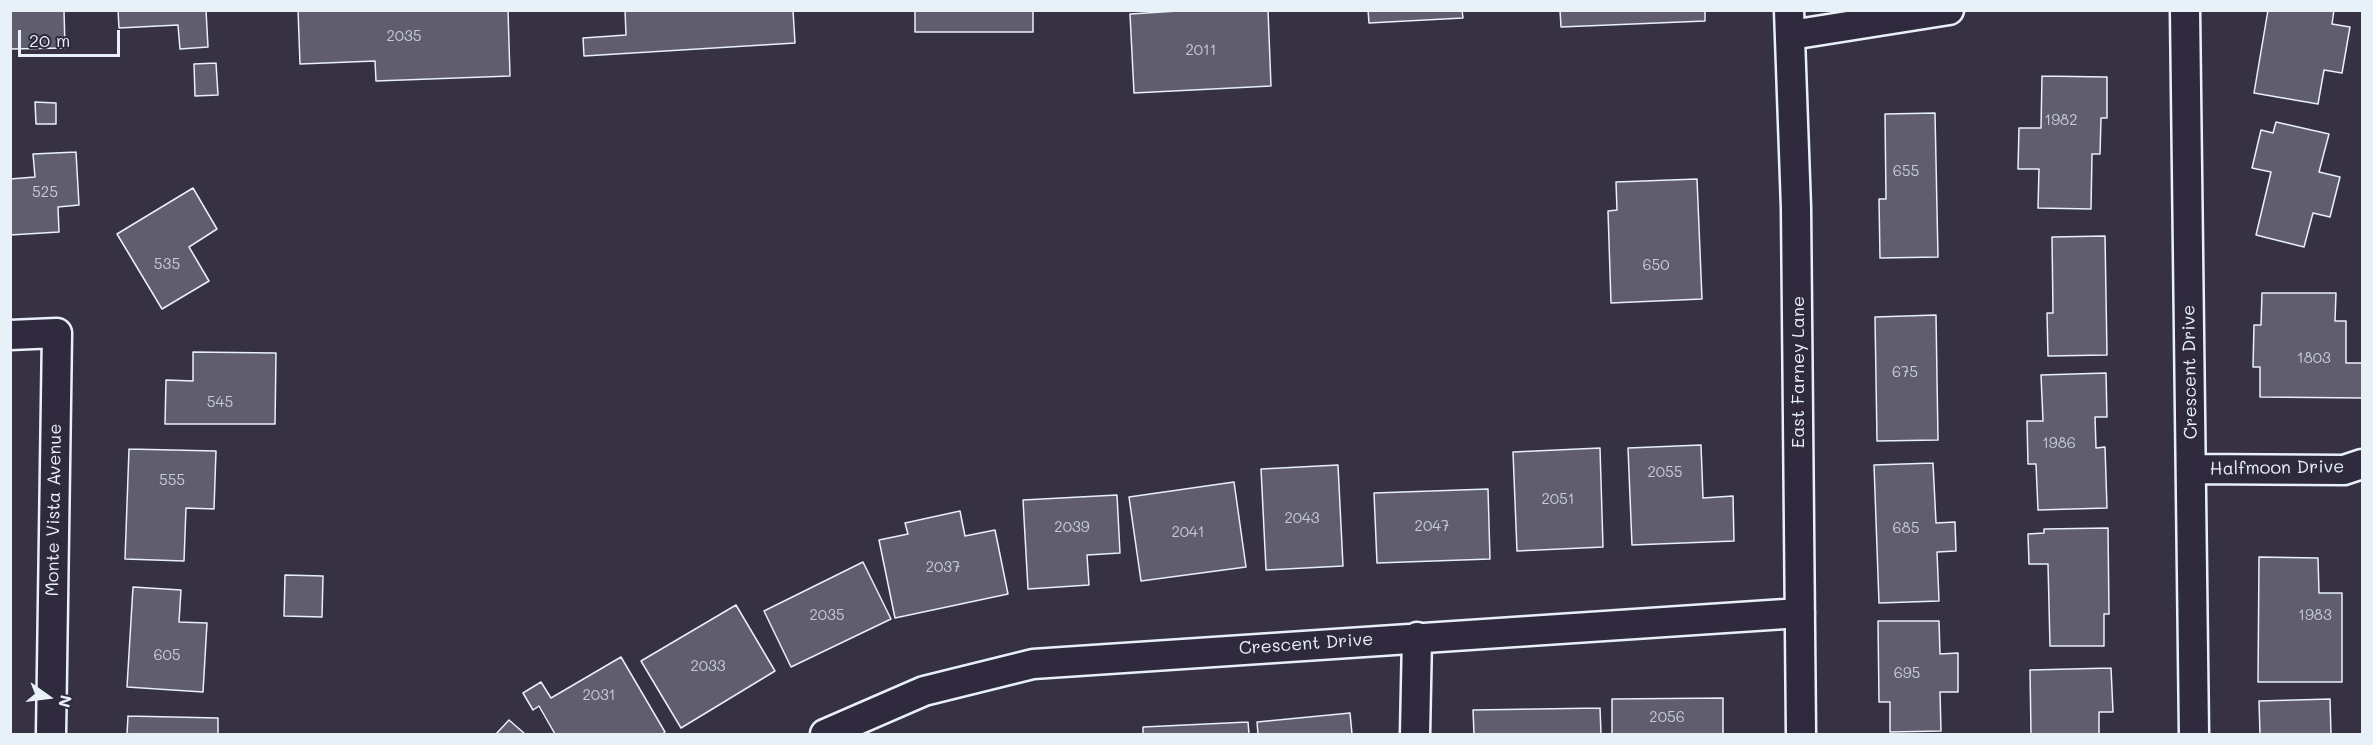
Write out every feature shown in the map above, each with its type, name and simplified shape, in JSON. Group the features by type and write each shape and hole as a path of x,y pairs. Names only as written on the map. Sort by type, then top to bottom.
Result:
{"street":[{"path":"1790,22 1948,10"},
{"name":"Crescent Drive","path":"2185,10 2194,735"},
{"name":"East Farney Lane","path":"1790,22 1796,208 1801,735"},
{"name":"Monte Vista Avenue","path":"10,335 57,333 51,735"},
{"name":"Halfmoon Drive","path":"2191,469 2344,470 2362,464"},
{"name":"Crescent Drive","path":"825,735 924,691 1033,664 1800,613"},
{"path":"1415,735 1417,637"}],"building":[{"path":"10,10 64,10 65,48 10,49"},
{"path":"118,10 206,10 208,47 180,49 178,25 119,28"},
{"path":"298,10 508,10 510,76 376,81 375,61 300,64"},
{"path":"625,10 793,10 795,43 584,56 583,38 626,35"},
{"path":"915,10 1033,10 1033,32 915,32"},
{"path":"1194,10 1268,10 1271,86 1134,93 1130,14"},
{"path":"1368,10 1462,10 1463,18 1369,23"},
{"path":"1560,10 1705,10 1705,21 1561,27"},
{"path":"2268,10 2334,10 2332,24 2350,27 2342,73 2324,70 2318,104 2254,93"},
{"path":"216,63 218,95 195,96 194,64"},
{"path":"2042,76 2107,77 2107,118 2101,118 2100,154 2092,154 2091,209 2038,208 2039,169 2018,169 2019,128 2041,128"},
{"path":"35,102 56,103 56,124 36,124"},
{"path":"1935,113 1938,257 1880,258 1879,199 1886,199 1885,114"},
{"path":"2276,122 2329,134 2319,172 2340,177 2330,217 2313,213 2304,247 2256,235 2271,172 2252,168 2261,130 2273,133"},
{"path":"76,152 79,205 58,207 59,232 10,235 10,179 35,177 33,154"},
{"path":"1697,179 1702,299 1611,303 1608,211 1617,210 1616,182"},
{"path":"193,188 217,229 189,247 209,281 162,309 117,234"},
{"path":"2105,236 2107,355 2048,356 2047,313 2053,313 2052,237"},
{"path":"2262,293 2336,293 2335,321 2346,321 2346,363 2362,363 2362,398 2260,397 2260,367 2253,367 2254,325 2261,325"},
{"path":"1936,315 1938,440 1877,441 1875,317"},
{"path":"193,352 276,353 275,424 165,424 166,380 193,381"},
{"path":"2106,373 2107,417 2095,417 2096,448 2105,447 2107,508 2038,510 2036,464 2028,464 2027,421 2043,421 2041,375"},
{"path":"1701,445 1703,498 1733,496 1734,541 1632,545 1628,448"},
{"path":"1600,448 1603,547 1517,551 1513,452"},
{"path":"129,449 216,451 214,509 186,508 184,561 125,559"},
{"path":"1933,463 1936,523 1955,522 1956,551 1937,552 1939,601 1879,603 1874,465"},
{"path":"1338,465 1343,566 1266,570 1261,469"},
{"path":"1234,482 1246,567 1141,581 1129,497"},
{"path":"1488,489 1490,559 1377,563 1374,493"},
{"path":"1117,495 1120,553 1087,555 1089,585 1028,589 1023,500"},
{"path":"960,511 965,536 995,530 1008,594 895,618 879,540 908,534 905,523"},
{"path":"2108,528 2109,614 2104,614 2104,646 2050,646 2048,564 2029,564 2028,534 2044,533 2044,529"},
{"path":"2259,557 2318,558 2319,593 2342,593 2342,682 2258,682"},
{"path":"863,562 891,619 791,667 764,611"},
{"path":"285,575 323,576 322,617 284,616"},
{"path":"133,587 181,590 179,622 207,623 203,692 127,687"},
{"path":"736,605 775,671 681,728 641,661"},
{"path":"1878,621 1939,621 1940,654 1958,653 1958,692 1940,692 1941,731 1890,732 1890,702 1879,702"},
{"path":"621,657 665,732 662,734 555,734 539,706 533,710 523,693 541,682 551,698"},
{"path":"2111,668 2113,712 2099,712 2099,734 2031,734 2030,670"},
{"path":"1723,698 1723,734 1612,734 1612,699"},
{"path":"2330,699 2331,734 2260,734 2259,701"},
{"path":"1600,708 1601,734 1474,734 1473,710"},
{"path":"1350,713 1352,734 1258,734 1257,722"},
{"path":"128,716 218,718 218,734 127,734"},
{"path":"509,720 525,734 496,734"},
{"path":"1248,722 1249,734 1143,734 1143,727"}]}
